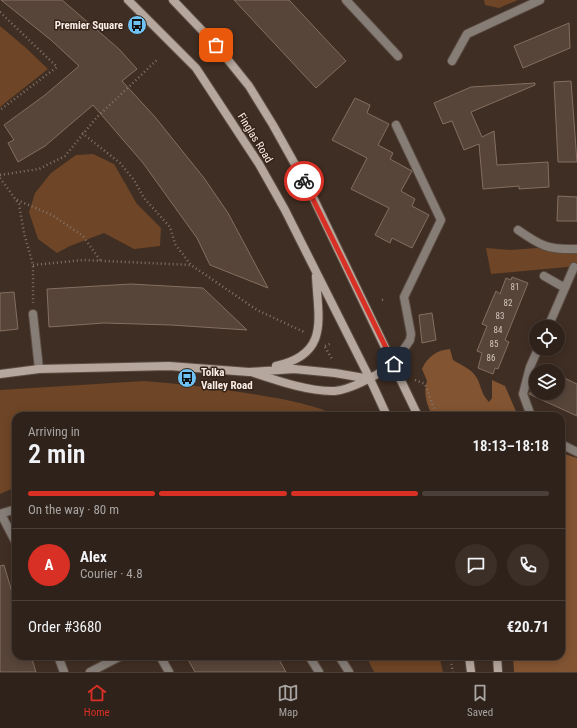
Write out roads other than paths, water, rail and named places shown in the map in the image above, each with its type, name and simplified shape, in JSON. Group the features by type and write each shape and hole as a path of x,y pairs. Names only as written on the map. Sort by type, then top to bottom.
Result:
{"main road":[{"name":"Finglas Road","path":"128,0 196,68 259,164 285,210 385,412"},
{"name":"Finglas Road","path":"173,0 216,45 249,86 273,125 311,193 416,412"},
{"path":"249,372 291,363 305,352 316,340 319,331 316,273"},
{"path":"249,372 294,386 336,391 370,379 394,364"},
{"path":"0,374 38,369 169,366 249,372 294,369 335,373 370,379"},
{"path":"469,660 470,672"},
{"path":"497,660 498,672"}],"street":[{"path":"346,0 398,56"},
{"path":"452,61 467,34 540,0"},
{"path":"394,364 410,340 411,334 404,297 441,220 396,125"},
{"path":"518,230 540,246 577,249"},
{"path":"551,320 574,267"},
{"path":"544,276 565,288"},
{"path":"32,314 38,369"},
{"path":"530,412 523,394 530,367 535,356"},
{"path":"565,446 577,452"},
{"path":"12,510 0,514 12,536"},
{"path":"60,660 64,672"},
{"path":"90,672 113,660"},
{"path":"162,660 169,672"},
{"path":"312,660 319,672"},
{"path":"342,660 349,672"}],"place":[{"name":"Premier Square","path":"137,25"},
{"name":"Tolka Valley Road","path":"187,378"}]}
